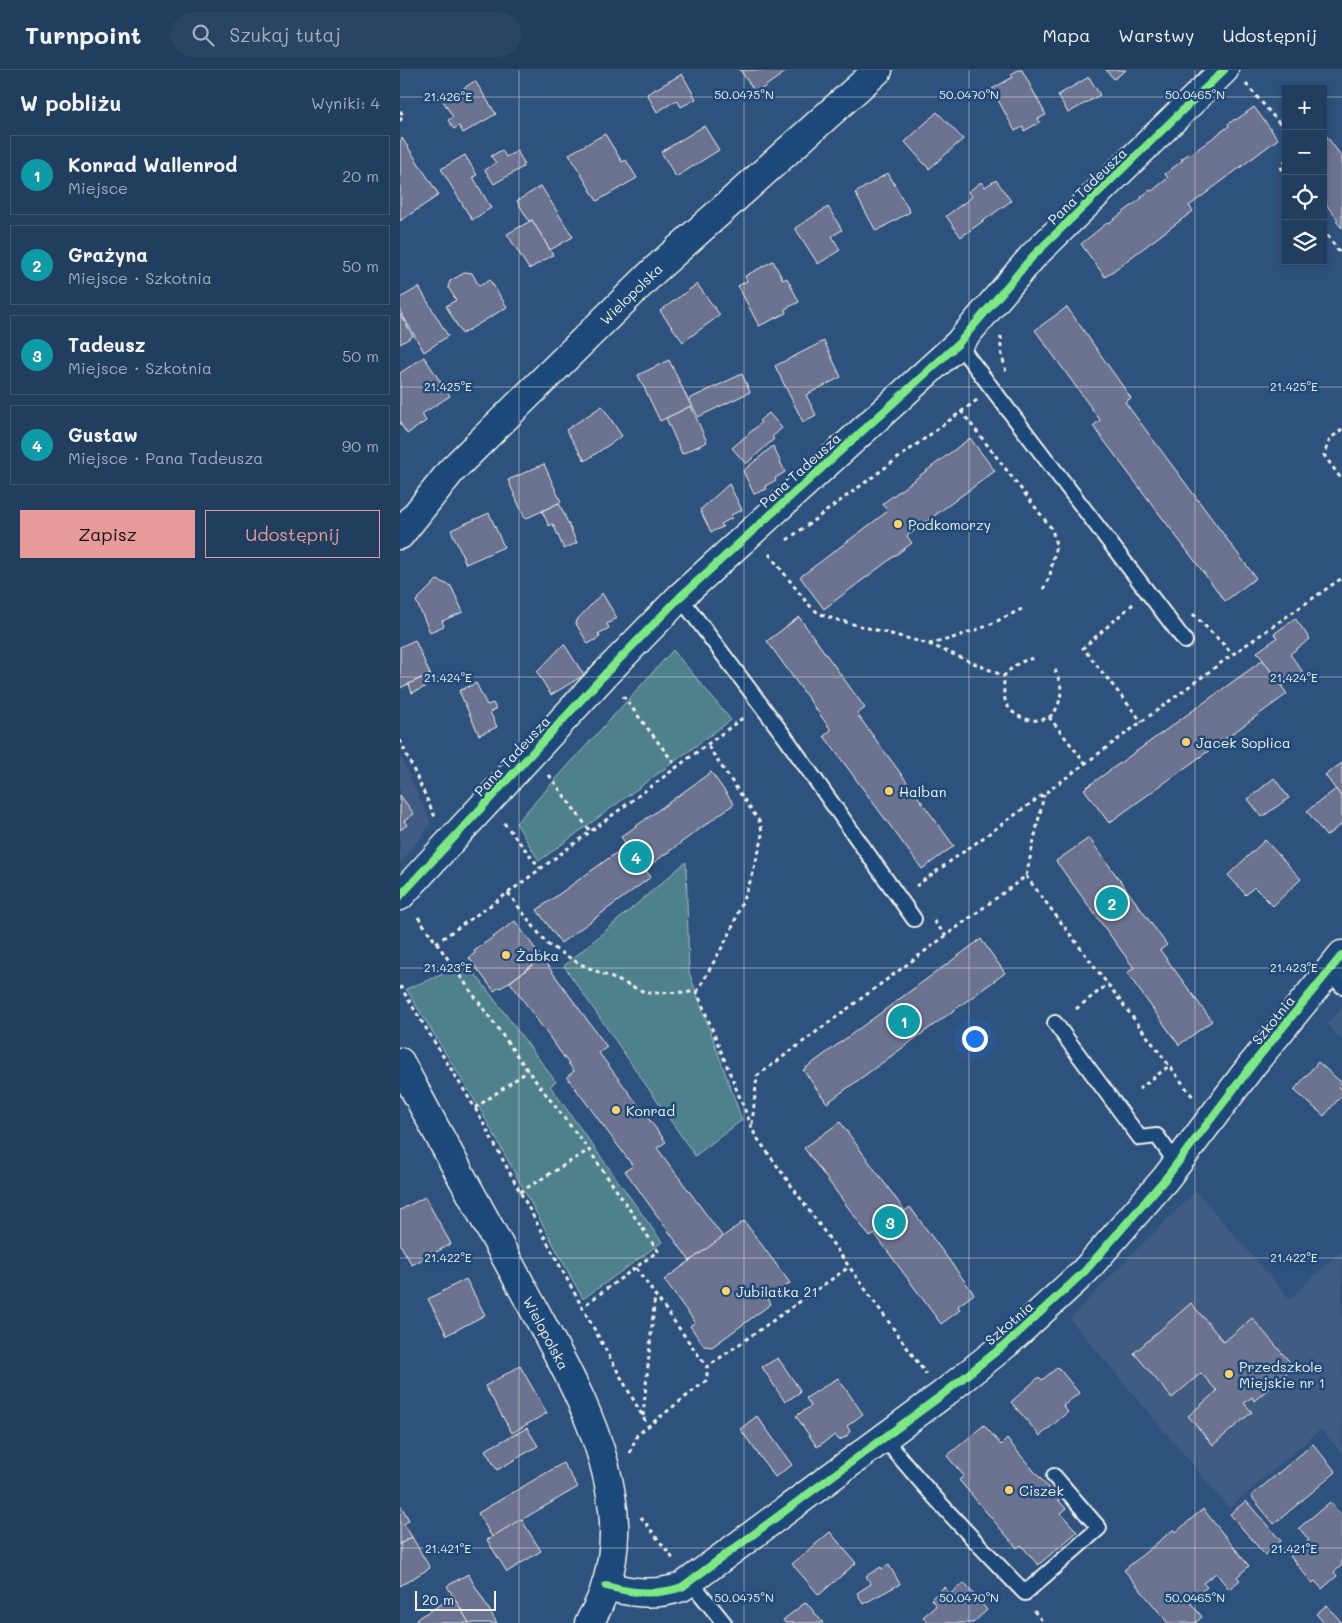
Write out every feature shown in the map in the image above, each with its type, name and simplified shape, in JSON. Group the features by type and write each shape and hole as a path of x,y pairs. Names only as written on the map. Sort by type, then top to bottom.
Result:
{"street":[{"name":"Wielopolska","path":"400,535 451,471 655,270 870,72"},
{"name":"Pana Tadeusza","path":"408,905 450,842 680,597 958,344 1032,256 1233,75"},
{"name":"Szkotnia","path":"606,1586 630,1592 654,1594 682,1588 885,1438 1007,1343 1085,1271 1166,1178 1252,1065 1338,971"},
{"name":"Wielopolska","path":"400,1062 561,1360 594,1431 609,1481 613,1512 613,1551 606,1586 589,1623"}],"lane":[{"path":"958,344 1185,641"},
{"path":"680,597 761,705 914,919"},
{"path":"1055,1023 1140,1138 1158,1136 1177,1164"},
{"path":"885,1438 908,1468 1025,1593 1099,1528 1054,1476"},
{"path":"691,1582 724,1623"}],"path":[{"path":"1233,75 1282,126"},
{"path":"400,111 403,115 400,121"},
{"path":"1327,235 1342,256"},
{"path":"785,541 961,411 1052,529 1056,545 1050,575 1042,592"},
{"path":"1342,430 1330,439 1324,455 1342,480"},
{"path":"761,559 769,553 808,604 818,613 929,644 1004,676"},
{"path":"911,889 1086,764 1233,654 1342,578"},
{"path":"1142,722 1083,648 1148,592"},
{"path":"929,644 988,626 1022,609"},
{"path":"1034,658 1020,662 1004,676 1005,701 1011,712 1022,718 1037,720 1049,717 1057,708 1061,692 1054,667"},
{"path":"606,674 677,767"},
{"path":"436,943 508,893 761,705"},
{"path":"1049,717 1086,764"},
{"path":"400,740 442,832 450,842"},
{"path":"697,992 730,933 750,882 762,840 761,824 707,745"},
{"path":"532,753 590,831"},
{"path":"752,1124 757,1076 1026,876 1044,794"},
{"path":"487,802 540,868"},
{"path":"1026,876 1195,1101"},
{"path":"508,893 547,944 580,964 647,993 697,992"},
{"path":"408,905 528,1071 589,1150 658,1251 582,1307"},
{"path":"934,921 946,936"},
{"path":"1076,1009 1108,984"},
{"path":"400,986 475,1108 648,1426"},
{"path":"697,992 755,1135 927,1375"},
{"path":"1139,1089 1169,1066"},
{"path":"475,1108 528,1071"},
{"path":"520,1192 589,1150"},
{"path":"707,1367 849,1267"},
{"path":"634,1440 637,1435 707,1380 707,1367 636,1268"},
{"path":"643,1418 655,1294"},
{"path":"638,1512 691,1582"}],"shaded area":[{"path":"400,755 431,824 400,864"},
{"path":"1342,1007 1342,1040 1327,1024"},
{"name":"Przedszkole Miejskie nr 1","path":"1196,1191 1290,1299 1342,1250 1342,1454 1321,1429 1229,1508 1070,1319"}],"green space":[{"path":"673,650 731,720 539,861 516,823"},
{"path":"686,862 689,972 742,1120 695,1156 564,966"},
{"path":"468,964 556,1082 550,1086 662,1242 583,1299 480,1109 406,989"}],"building":[{"path":"740,70 788,70 756,93"},
{"path":"1022,70 1046,115 1038,119 1040,122 1024,131 1023,127 1015,131 992,89 1013,77 1011,74"},
{"path":"1106,70 1126,70 1114,79"},
{"path":"682,74 696,99 681,107 677,100 657,112 647,94"},
{"path":"1089,77 1100,95 1068,113 1058,95"},
{"path":"475,81 496,114 463,133 459,126 454,129 448,120 453,117 443,101"},
{"path":"1254,107 1278,139 1189,206 1193,211 1105,277 1081,244 1168,178 1165,174 1183,160 1181,159 1191,154 1229,126 1228,124"},
{"path":"937,112 963,139 929,169 905,142"},
{"path":"704,126 719,150 676,177 661,152"},
{"path":"605,134 622,162 626,160 637,178 597,201 569,154"},
{"path":"1327,137 1342,157 1342,228 1336,221 1338,220 1327,205"},
{"path":"402,138 439,195 400,221 400,143"},
{"path":"502,150 506,157 517,151 524,163 523,167 494,184 485,170 496,163 491,156"},
{"path":"465,155 477,175 473,177 491,208 472,220 441,169"},
{"path":"888,173 910,212 876,231 855,193"},
{"path":"996,180 1011,201 961,237 946,216 972,197 968,192 981,182 985,187"},
{"path":"541,186 573,237 550,250 532,220 529,221 517,201"},
{"path":"828,207 842,230 832,236 840,250 818,264 795,228"},
{"path":"532,220 553,255 529,269 507,234"},
{"path":"773,261 783,280 787,278 799,302 785,309 786,313 759,326 738,286 747,281 745,276"},
{"path":"466,272 472,273 479,286 490,280 507,307 462,334 446,306 456,300 448,287 450,281"},
{"path":"697,284 720,315 683,342 660,311"},
{"path":"419,287 448,336 424,352 400,311 400,298"},
{"path":"1067,307 1131,398 1125,402 1256,578 1225,601 1093,426 1100,420 1035,330"},
{"path":"400,314 413,336 400,344"},
{"path":"824,341 841,377 806,395 816,415 803,422 775,366"},
{"path":"424,357 450,396 422,414 426,421 407,434 400,423 400,373"},
{"path":"669,360 691,406 660,421 638,375"},
{"path":"742,374 750,392 698,417 689,399"},
{"path":"602,406 622,436 585,461 566,430"},
{"path":"691,406 707,442 682,454 666,418"},
{"path":"769,413 782,428 772,437 774,439 746,464 732,448 761,423 759,421"},
{"name":"Podkomorzy","path":"970,438 995,471 907,536 912,543 824,609 800,577 888,511 882,504"},
{"path":"773,446 785,472 765,486 767,489 754,494 743,471"},
{"path":"544,464 561,502 525,519 508,480"},
{"path":"729,484 742,510 731,515 732,518 721,524 723,527 711,532 700,510"},
{"path":"559,503 577,543 564,549 553,524 549,526 542,511"},
{"path":"489,513 504,547 466,564 451,530"},
{"path":"437,580 451,586 463,612 442,621 444,626 430,632 416,601"},
{"path":"602,593 617,618 607,624 609,628 598,634 600,637 588,644 575,622"},
{"name":"Halban","path":"799,617 865,708 857,714 954,846 922,869 824,736 831,730 767,641"},
{"path":"1295,618 1310,639 1290,654 1304,674 1298,679 1295,676 1282,686 1257,652 1277,638 1274,634"},
{"path":"415,640 430,674 400,688 400,647"},
{"path":"564,644 584,675 551,695 537,672"},
{"name":"Jacek Soplica","path":"1263,660 1287,694 1109,823 1084,789"},
{"path":"430,674 434,683 412,693 409,684"},
{"path":"476,683 487,705 493,703 496,709 490,712 497,727 479,735 459,691"},
{"path":"1342,763 1342,798 1325,775"},
{"path":"711,772 734,804 645,869 651,877 561,943 537,910 627,845 621,837"},
{"path":"1274,778 1289,798 1262,817 1248,799"},
{"path":"1336,789 1342,798 1342,824 1326,836 1307,811"},
{"path":"400,795 414,814 404,821 407,825 400,830"},
{"path":"1089,838 1167,945 1160,950 1212,1021 1179,1045 1127,973 1134,968 1056,861"},
{"path":"1265,840 1301,879 1273,906 1254,887 1246,895 1228,875"},
{"name":"Żabka","path":"515,921 542,958 494,991 469,958 475,953 474,951"},
{"path":"981,939 1005,973 827,1103 803,1070"},
{"name":"Konrad","path":"542,958 607,1047 599,1053 666,1142 657,1148 723,1237 690,1261 625,1171 633,1166 567,1077 574,1071 510,982"},
{"path":"1318,1062 1342,1083 1338,1087 1342,1090 1342,1095 1324,1116 1294,1090"},
{"path":"840,1122 905,1211 910,1207 974,1294 958,1306 960,1310 941,1324 875,1234 870,1237 804,1148"},
{"path":"425,1197 451,1244 412,1265 400,1244 400,1210"},
{"name":"Jubilatka 21","path":"744,1221 790,1283 768,1299 771,1304 712,1347 704,1346 690,1326 695,1322 664,1280"},
{"path":"466,1279 485,1315 447,1335 428,1299"},
{"path":"1191,1303 1224,1342 1252,1318 1294,1367 1254,1401 1252,1397 1244,1403 1252,1412 1213,1445 1188,1416 1217,1391 1201,1373 1172,1398 1134,1353"},
{"path":"778,1358 800,1390 799,1393 785,1402 762,1367"},
{"path":"520,1366 547,1413 512,1433 485,1386"},
{"path":"1058,1367 1079,1393 1063,1406 1068,1412 1040,1436 1011,1402 1039,1377 1042,1380"},
{"path":"838,1378 863,1414 847,1426 850,1431 846,1437 839,1440 835,1435 817,1447 796,1416 811,1406 806,1398"},
{"path":"757,1416 792,1465 775,1477 740,1429"},
{"name":"Ciszek","path":"984,1425 1001,1445 1007,1439 1066,1509 1061,1513 1077,1532 1038,1565 1021,1545 1017,1548 959,1480 964,1476 947,1456"},
{"path":"527,1428 538,1446 497,1470 485,1450"},
{"path":"1313,1444 1336,1472 1274,1524 1251,1496"},
{"path":"563,1463 578,1487 492,1537 478,1513"},
{"path":"1246,1501 1281,1541 1265,1555 1230,1514"},
{"path":"1330,1502 1342,1516 1342,1565 1334,1572 1337,1576 1322,1589 1315,1581 1312,1583 1290,1556 1309,1540 1299,1528"},
{"path":"400,1506 409,1520 404,1524 412,1537 400,1544"},
{"path":"1203,1509 1249,1566 1237,1577 1240,1580 1229,1589 1216,1573 1203,1583 1207,1587 1194,1598 1190,1594 1186,1597 1202,1617 1195,1623 1168,1623 1124,1570 1174,1529 1176,1532"},
{"path":"521,1519 541,1551 507,1572 487,1540"},
{"path":"830,1532 856,1563 819,1595 792,1564"},
{"path":"412,1537 430,1568 400,1586 400,1544"},
{"path":"889,1565 900,1584 863,1604 857,1593 871,1584 866,1576 881,1567 882,1569"},
{"path":"468,1574 497,1623 469,1623 447,1586"},
{"path":"964,1583 987,1610 973,1623 928,1623 923,1617 936,1606 931,1599 944,1587 950,1594"},
{"path":"454,1597 469,1623 419,1623 416,1619"},
{"path":"806,1602 823,1623 785,1623 783,1620"},
{"path":"1327,1605 1342,1623 1324,1623 1316,1614"}],"cycle path":[{"path":"400,896 606,673 680,597 958,344 1033,256 1224,70"},
{"path":"606,1586 644,1592 663,1592 682,1587 942,1395 1007,1343 1085,1271 1166,1178 1252,1065 1342,955"}],"place":[{"name":"Podkomorzy","path":"898,524"},
{"name":"Jacek Soplica","path":"1186,742"},
{"name":"Halban","path":"889,791"},
{"name":"Gustaw","path":"636,857"},
{"name":"Grażyna","path":"1112,903"},
{"name":"Żabka","path":"506,955"},
{"name":"Konrad Wallenrod","path":"904,1021"},
{"name":"Konrad","path":"616,1110"},
{"name":"Tadeusz","path":"890,1222"},
{"name":"Jubilatka 21","path":"726,1291"},
{"name":"Przedszkole Miejskie nr 1","path":"1229,1374"},
{"name":"Ciszek","path":"1009,1490"}]}
